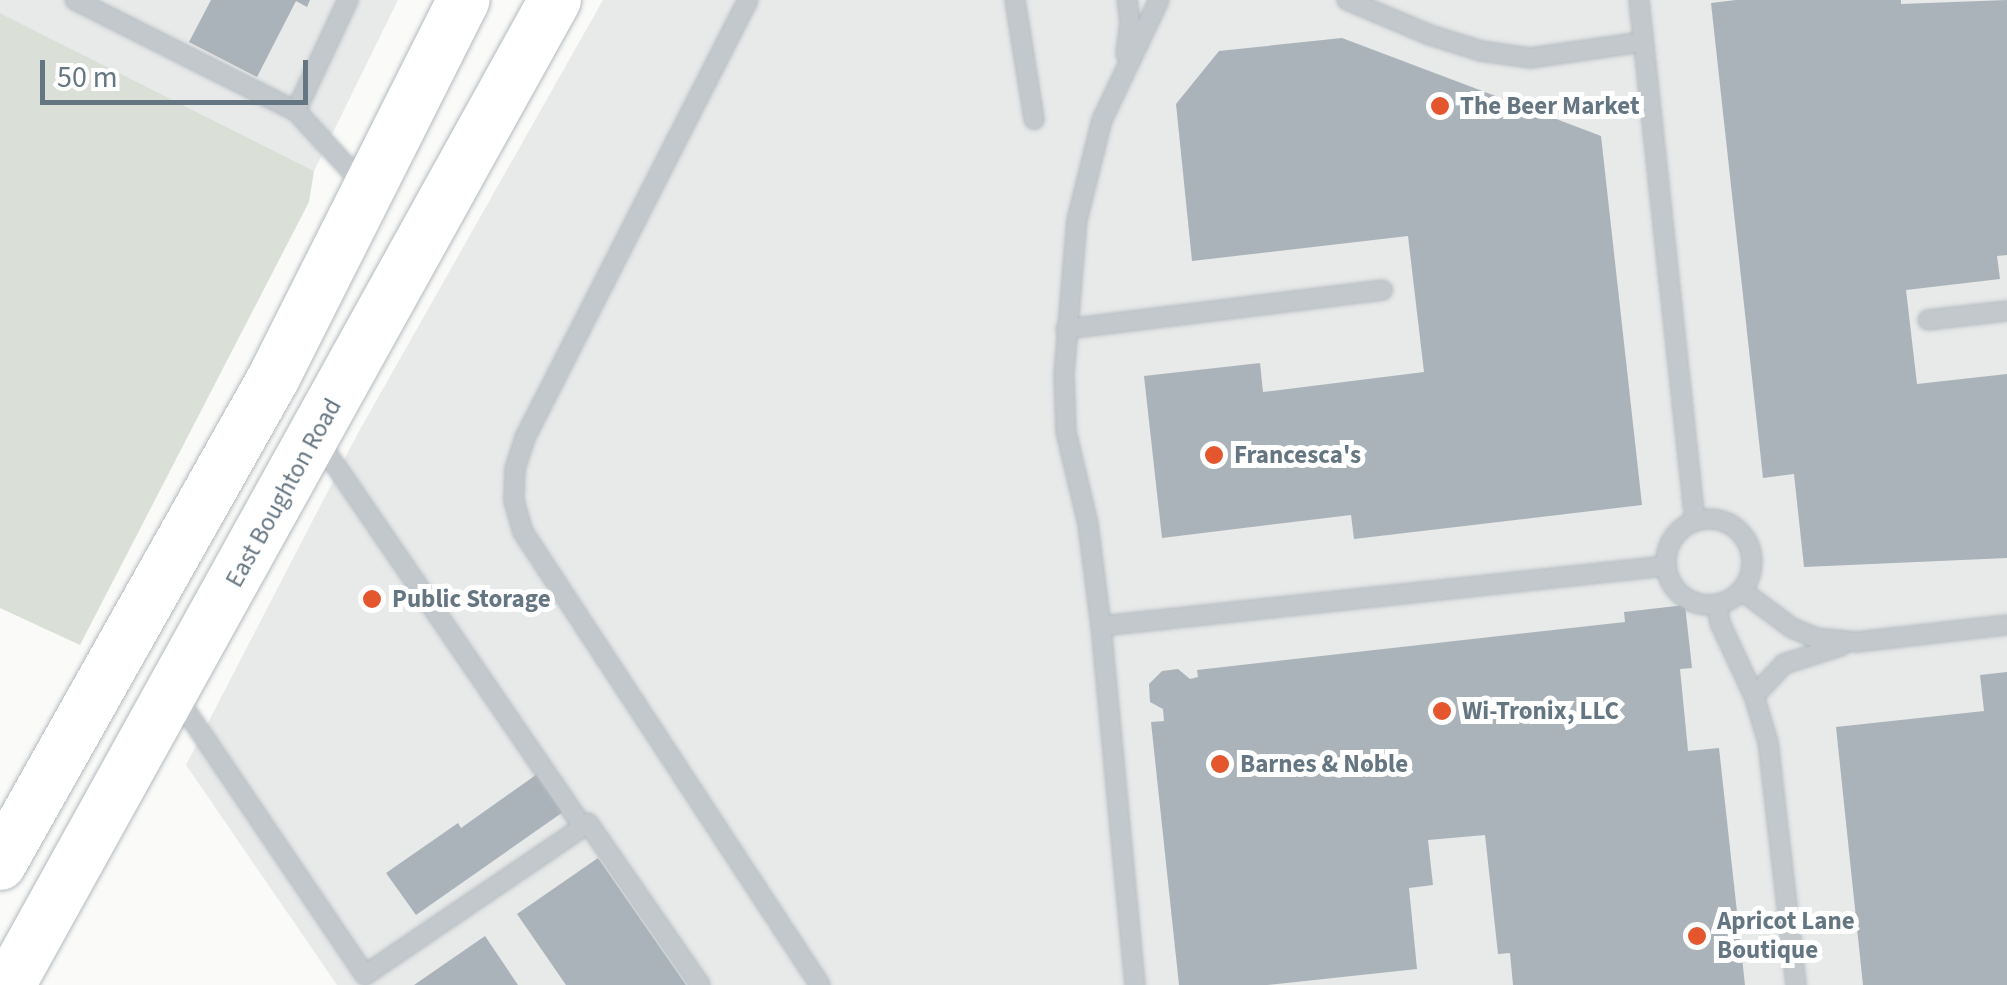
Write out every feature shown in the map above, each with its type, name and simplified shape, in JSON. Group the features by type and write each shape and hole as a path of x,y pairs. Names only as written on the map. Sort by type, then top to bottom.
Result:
{"main road":[{"path":"0,864 273,379 464,0"},
{"name":"East Boughton Road","path":"9,985 556,0"}],"lane":[{"path":"75,0 296,111 368,190"},
{"path":"296,111 348,0"},
{"path":"748,0 525,438 515,469 514,501 523,532 820,985"},
{"path":"1015,0 1034,119"},
{"path":"1125,68 1130,22 1127,0"},
{"path":"1135,985 1101,626 1088,524 1066,432 1066,329 1077,220 1102,120 1159,0"},
{"path":"1347,0 1430,36 1480,51 1530,58 1643,42"},
{"path":"1639,0 1695,521"},
{"path":"1066,329 1382,290"},
{"path":"1928,320 2007,311"},
{"path":"316,436 583,827"},
{"path":"1695,521 1723,521 1744,538 1752,564 1741,590 1717,604 1689,600 1669,580 1666,566 1673,538 1695,521"},
{"path":"1101,626 1666,566"},
{"path":"1741,590 1792,628 1816,638 1857,642"},
{"path":"1717,604 1768,742 1796,985"},
{"path":"1754,696 1784,664 1857,642 2007,625"},
{"path":"173,692 369,980 588,823 700,985"}],"shaded area":[{"path":"0,0 398,0 314,171 0,13"},
{"path":"603,0 2007,0 2007,985 337,985 186,765 358,433"},
{"path":"0,13 314,171 309,202 80,645 0,608"}],"building":[{"path":"211,0 310,0 307,7 296,1 257,77 189,42"},
{"path":"1901,0 1901,4 2007,0 2007,255 1997,256 2000,279 1906,290 1917,384 2007,374 2007,558 1804,567 1794,474 1763,478 1711,3"},
{"path":"1342,38 1601,136 1642,505 1354,539 1351,515 1162,538 1144,376 1260,363 1263,392 1424,372 1408,236 1192,261 1176,104 1219,51"},
{"path":"1685,605 1692,668 1680,669 1688,751 1719,748 1745,985 1513,985 1510,953 1498,954 1485,835 1428,840 1433,885 1409,888 1417,969 1267,985 1179,985 1151,722 1164,721 1163,709 1150,702 1149,684 1162,671 1178,669 1190,679 1198,677 1197,670 1625,622 1624,612"},
{"path":"2007,672 2007,985 1863,985 1836,727 1984,711 1980,675"},
{"path":"540,772 566,810 416,915 386,873 458,823 461,828"},
{"path":"598,858 686,985 566,985 517,914"},
{"path":"485,936 518,985 414,985"}],"place":[{"name":"The Beer Market","path":"1440,106"},
{"name":"Francesca's","path":"1214,455"},
{"name":"Public Storage","path":"372,599"},
{"name":"Wi-Tronix, LLC","path":"1442,711"},
{"name":"Barnes & Noble","path":"1220,764"},
{"name":"Apricot Lane Boutique","path":"1697,936"}]}
